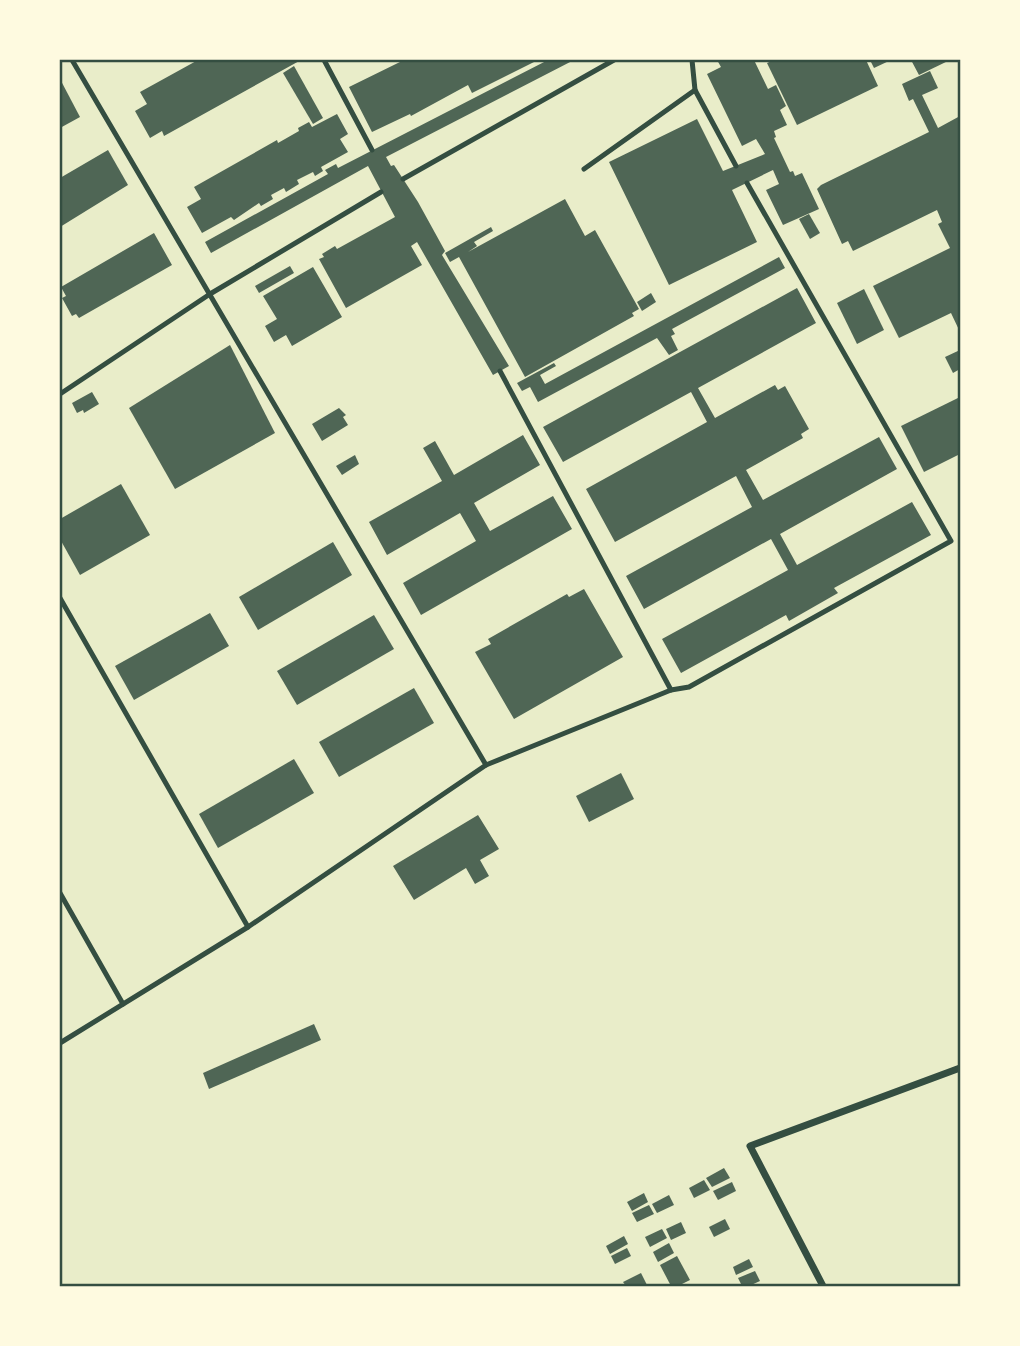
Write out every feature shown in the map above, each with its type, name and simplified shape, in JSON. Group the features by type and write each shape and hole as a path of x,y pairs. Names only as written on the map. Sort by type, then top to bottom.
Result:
{"street":[{"path":"823,1286 750,1146 961,1068"}],"lane":[{"path":"72,60 486,765"},
{"path":"324,60 372,150"},
{"path":"404,179 614,60"},
{"path":"692,60 695,90 736,166"},
{"path":"584,169 695,90"},
{"path":"60,1043 248,928 486,765 671,690 689,687 951,541 747,183"},
{"path":"60,394 209,293 381,192"},
{"path":"500,371 671,690"},
{"path":"60,598 248,928"},
{"path":"60,893 123,1004"}],"building":[{"path":"198,60 301,60 164,136 162,131 150,138 135,111 147,104 140,92"},
{"path":"404,60 538,60 472,93 468,85 411,116 410,114 372,132 349,87"},
{"path":"548,60 574,60 386,157 418,202 445,251 442,255 509,366 493,375 417,242 411,246 422,265 346,308 319,259 335,246 337,249 395,217 368,166 211,253 205,242 328,174 325,170 336,164 338,168"},
{"path":"717,60 754,60 768,89 776,85 786,106 780,110 787,125 774,131 774,138 790,172 793,171 795,176 802,173 819,209 783,225 766,190 779,184 773,170 732,190 757,242 669,285 609,162 697,119 723,171 765,154 756,139 742,146 707,74 721,67"},
{"path":"774,60 866,60 878,86 797,125 767,63"},
{"path":"870,60 891,60 874,68"},
{"path":"911,60 950,60 919,75"},
{"path":"294,66 323,118 313,124 283,73"},
{"path":"930,71 938,88 922,95 938,128 960,116 960,332 951,313 899,338 873,286 950,248 938,224 942,222 937,210 853,251 848,241 842,244 817,189 929,132 913,99 909,101 902,84"},
{"path":"60,79 80,117 60,128"},
{"path":"337,114 348,134 340,139 348,152 321,167 323,171 315,176 313,172 297,180 299,184 286,192 284,188 271,195 273,199 261,206 259,203 234,220 231,217 202,233 187,207 201,199 194,187 277,140 278,143 309,122 312,127"},
{"path":"108,150 128,185 60,227 60,178"},
{"path":"565,199 585,236 595,230 639,309 632,313 634,316 525,377 459,257 450,262 445,253 491,227 493,231 474,242 477,246 468,252"},
{"path":"809,214 820,233 810,239 799,219"},
{"path":"154,233 172,265 79,318 76,314 72,316 62,298 66,296 61,287"},
{"path":"779,257 785,268 672,329 675,334 671,336 678,350 669,355 657,338 538,402 530,387 522,391 517,383 554,363 556,366 540,375 545,384"},
{"path":"290,266 294,273 259,293 255,286"},
{"path":"313,267 342,317 292,346 286,335 274,342 265,326 277,319 263,296"},
{"path":"797,288 816,323 698,388 715,418 775,385 778,390 785,386 809,429 801,434 803,438 746,470 763,500 879,437 897,469 780,534 797,565 912,502 931,535 834,588 838,593 789,621 786,615 681,673 662,639 788,570 771,539 644,609 626,576 752,507 736,476 615,542 586,489 707,422 691,392 563,462 543,427"},
{"path":"864,289 884,330 857,344 837,303"},
{"path":"651,293 656,302 642,311 637,302"},
{"path":"230,345 275,433 175,489 129,408"},
{"path":"960,350 960,369 953,373 945,357"},
{"path":"92,392 99,404 84,413 83,410 77,413 72,403"},
{"path":"960,397 960,454 924,472 901,426"},
{"path":"339,408 346,415 343,417 348,425 322,441 312,424"},
{"path":"523,435 540,465 474,503 490,531 553,496 572,529 421,615 403,583 476,541 460,513 387,555 369,522 442,481 423,448 435,441 454,475"},
{"path":"355,455 359,464 342,475 336,466"},
{"path":"121,484 150,535 80,575 60,539 60,519"},
{"path":"333,542 352,575 258,630 239,597"},
{"path":"584,589 623,657 514,719 475,652 491,644 488,639 567,594 569,597"},
{"path":"210,613 229,646 134,700 115,666"},
{"path":"374,615 394,649 297,705 277,671"},
{"path":"414,688 434,723 339,777 319,742"},
{"path":"294,759 314,793 218,848 199,814"},
{"path":"621,773 634,799 589,822 576,796"},
{"path":"478,815 499,849 480,860 489,876 475,884 466,868 414,900 393,866"},
{"path":"314,1024 321,1040 209,1089 203,1073"},
{"path":"724,1168 730,1178 712,1187 706,1178"},
{"path":"704,1180 710,1190 694,1198 689,1188"},
{"path":"732,1182 736,1191 718,1200 713,1191"},
{"path":"644,1193 648,1202 632,1211 627,1202"},
{"path":"669,1195 674,1205 657,1213 652,1204"},
{"path":"649,1205 654,1214 637,1222 632,1213"},
{"path":"725,1219 730,1229 714,1237 709,1227"},
{"path":"681,1222 686,1233 671,1240 666,1229"},
{"path":"662,1229 667,1238 650,1247 645,1237"},
{"path":"624,1236 628,1244 610,1254 606,1246"},
{"path":"669,1243 674,1253 658,1262 653,1252"},
{"path":"627,1248 631,1256 615,1264 611,1256"},
{"path":"677,1256 690,1280 678,1286 671,1286 660,1265"},
{"path":"749,1259 753,1267 736,1275 733,1267"},
{"path":"755,1271 760,1281 742,1286 738,1278"},
{"path":"641,1273 647,1285 626,1286 623,1282"}]}
